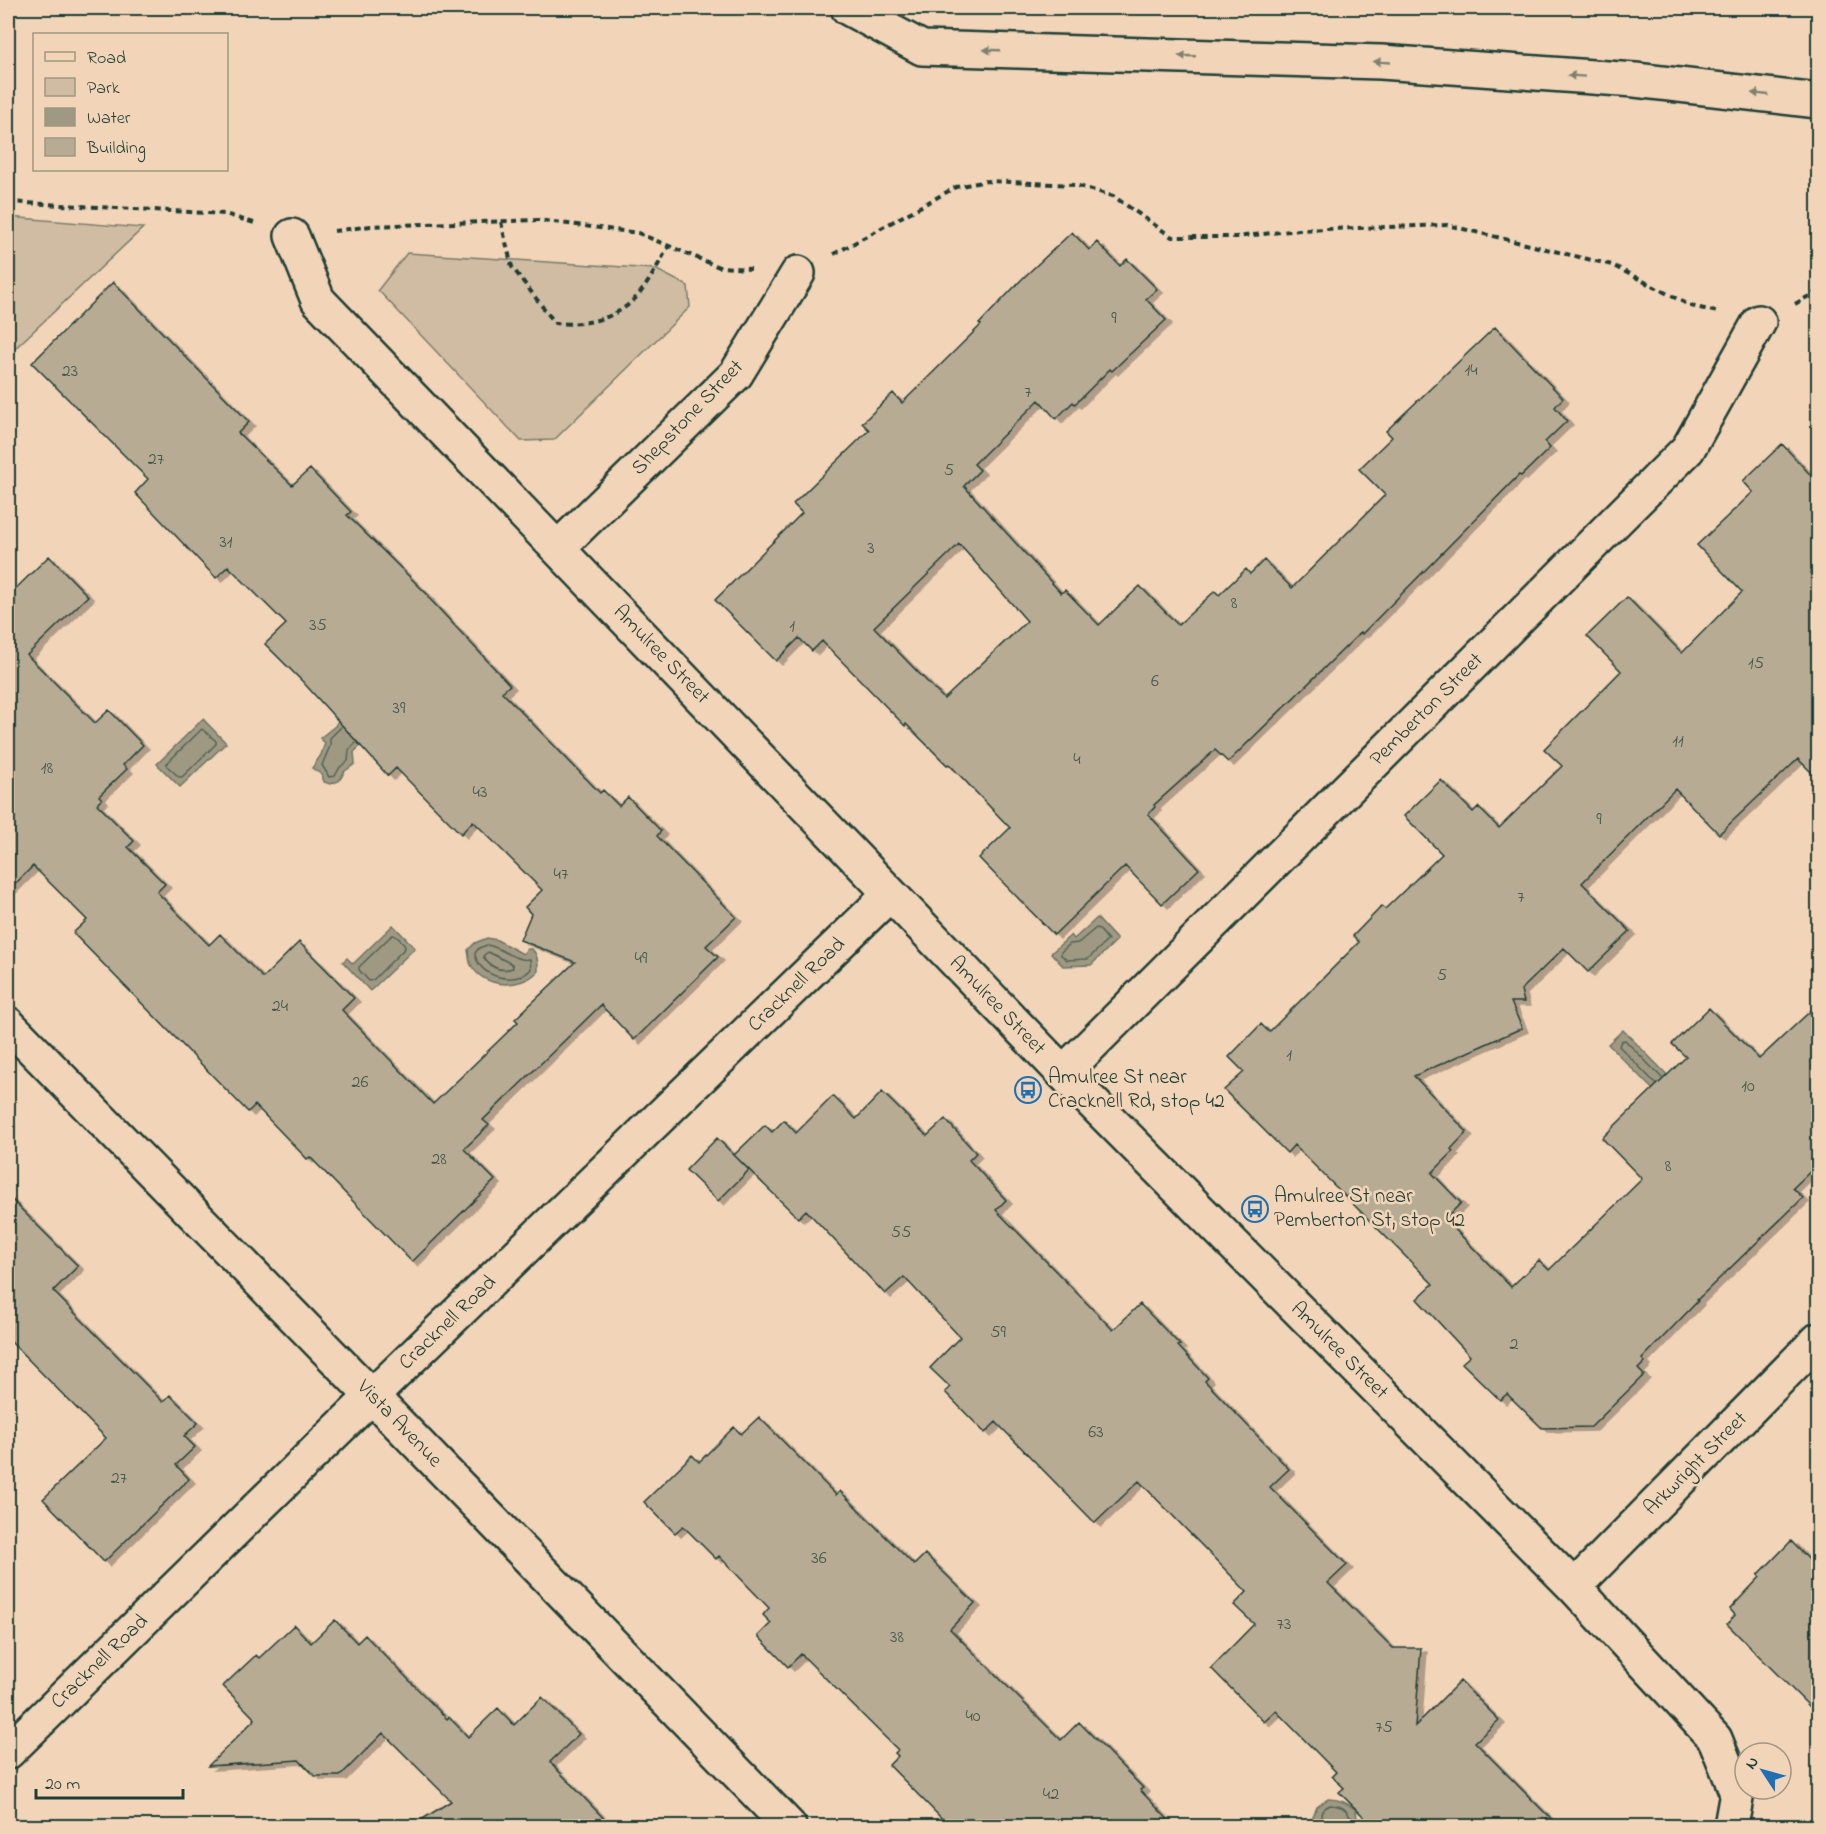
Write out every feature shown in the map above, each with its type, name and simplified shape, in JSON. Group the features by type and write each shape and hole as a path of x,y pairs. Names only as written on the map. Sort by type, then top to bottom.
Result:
{"main road":[{"path":"848,8 922,48 1381,62 1635,80 1818,101"},
{"name":"Amulree Street","path":"292,236 318,300 1063,1073 1574,1587 1715,1739 1737,1793 1731,1827"},
{"name":"Shepstone Street","path":"558,548 736,374 798,273"},
{"name":"Pemberton Street","path":"1063,1073 1688,449 1759,322"},
{"name":"Cracknell Road","path":"8,1752 371,1396 890,895"},
{"name":"Vista Avenue","path":"8,1024 789,1827"},
{"name":"Arkwright Street","path":"1574,1587 1818,1340"}],"path":[{"path":"371,226 538,220 638,233 719,267 798,273 956,187 987,181 1075,185 1113,196 1172,237 1236,237 1299,230 1446,225 1612,265 1691,306"},
{"path":"8,202 225,214"},
{"path":"501,222 512,267 555,323 573,325 605,319 628,306 640,293 669,246"}],"green space":[{"path":"8,217 143,228 8,355"},
{"path":"407,253 655,269 688,286 690,307 554,440 521,441 378,290"}],"water":[{"path":"203,719 226,743 180,787 157,764"},
{"path":"339,719 365,742 354,752 355,764 345,771 339,781 330,784 324,782 322,775 312,768 321,755 325,743 320,738 335,726"},
{"path":"1097,918 1117,940 1091,965 1063,966 1051,953 1071,935 1074,939"},
{"path":"393,925 415,948 370,991 343,962 347,958 353,964"},
{"path":"487,938 497,940 523,954 527,949 532,949 537,956 538,971 531,977 512,984 493,982 484,978 471,965 468,950 475,943"},
{"path":"1623,1030 1684,1092 1670,1107 1608,1044"},
{"path":"1328,1799 1339,1800 1349,1805 1356,1810 1357,1818 1368,1826 1319,1826 1313,1817 1317,1807"}],"building":[{"path":"1072,232 1089,250 1097,242 1120,266 1127,259 1157,289 1146,299 1166,320 1056,419 1039,400 974,464 980,470 964,486 1061,593 1065,590 1099,625 1140,586 1178,625 1215,591 1219,595 1246,569 1250,574 1264,560 1292,588 1385,495 1359,469 1392,437 1386,431 1495,327 1563,398 1555,407 1567,421 1545,442 1550,448 1521,476 1519,475 1362,634 1361,632 1228,762 1215,750 1154,805 1155,807 1148,814 1199,869 1162,904 1125,866 1054,935 979,858 1010,828 949,764 947,765 906,724 905,726 822,641 812,651 799,638 776,661 715,600 802,513 793,504 869,430 862,423 893,393 902,403 981,325 979,324","holes":["959,544 1027,621 944,699 874,627"]},
{"path":"113,282 249,422 238,433 292,485 310,469 351,512 347,515 429,596 510,685 502,692 600,793 603,790 619,806 628,797 661,831 657,836 736,917 706,946 718,957 634,1040 601,1005 483,1120 489,1125 464,1149 495,1180 412,1262 310,1157 307,1159 255,1105 248,1112 73,933 87,920 33,866 8,891 8,596 49,556 88,596 27,655 95,723 109,710 143,745 123,765 127,769 99,796 102,799 97,804 134,841 128,847 165,884 157,892 209,945 220,934 263,978 299,942 354,998 342,1010 433,1104 518,1022 515,1019 575,962 520,940 531,914 525,907 542,890 473,821 461,834 396,768 388,776 302,681 265,644 286,624 228,566 216,578 135,493 148,479 32,363"},
{"path":"1782,444 1818,483 1816,777 1798,759 1719,834 1675,789 1582,883 1630,931 1588,972 1564,948 1521,990 1524,1002 1511,1002 1522,1028 1414,1076 1467,1132 1451,1149 1453,1152 1432,1173 1461,1203 1445,1219 1511,1287 1539,1260 1549,1270 1642,1179 1602,1138 1686,1057 1672,1044 1709,1008 1759,1059 1818,1004 1818,1164 1793,1188 1803,1198 1697,1300 1642,1359 1645,1362 1638,1369 1644,1375 1591,1427 1542,1428 1507,1394 1500,1400 1462,1363 1470,1356 1417,1299 1433,1284 1294,1145 1287,1153 1224,1090 1244,1072 1229,1057 1261,1024 1269,1032 1359,942 1353,936 1382,906 1385,909 1442,854 1404,816 1441,780 1473,812 1478,807 1499,828 1562,766 1544,749 1621,671 1587,636 1627,597 1682,653 1742,592 1697,545 1753,492 1743,481"},
{"path":"882,1092 927,1136 945,1119 976,1153 969,1160 1006,1200 996,1210 1113,1330 1140,1304 1180,1345 1178,1346 1208,1378 1205,1381 1289,1469 1270,1487 1347,1565 1328,1583 1393,1648 1421,1648 1415,1726 1460,1681 1499,1720 1475,1742 1559,1827 1374,1827 1339,1792 1344,1788 1332,1776 1336,1772 1276,1711 1264,1722 1211,1668 1254,1624 1234,1605 1247,1592 1139,1481 1095,1523 996,1422 985,1433 945,1392 950,1387 930,1368 960,1337 904,1277 885,1294 806,1210 798,1218 734,1155 765,1125 772,1132 784,1120 796,1133 833,1096 856,1119"},
{"path":"717,1138 749,1170 718,1201 686,1170"},
{"path":"8,1196 78,1266 53,1291 163,1402 170,1395 198,1423 184,1436 195,1447 176,1465 189,1479 104,1562 43,1499 106,1438 8,1339"},
{"path":"759,1417 836,1495 840,1491 914,1565 925,1554 975,1603 950,1629 1061,1740 1079,1722 1143,1788 1140,1790 1175,1827 950,1827 889,1765 898,1756 895,1753 898,1750 801,1654 788,1667 758,1636 771,1623 763,1615 769,1608 719,1556 716,1559 683,1526 675,1533 644,1502 692,1455 699,1462 734,1427 741,1434"},
{"path":"1791,1541 1818,1569 1818,1715 1727,1624 1735,1615 1730,1609 1760,1577 1758,1575"},
{"path":"335,1620 357,1643 365,1635 447,1719 449,1717 468,1737 498,1708 514,1725 542,1697 579,1734 550,1762 612,1827 410,1827 451,1801 383,1733 340,1776 315,1776 299,1760 208,1766 255,1719 223,1686 256,1655 259,1658 294,1625 311,1643"}],"place":[{"name":"Amulree St near Cracknell Rd, stop 42","path":"1028,1090"},
{"name":"Amulree St near Pemberton St, stop 42","path":"1255,1209"}]}
